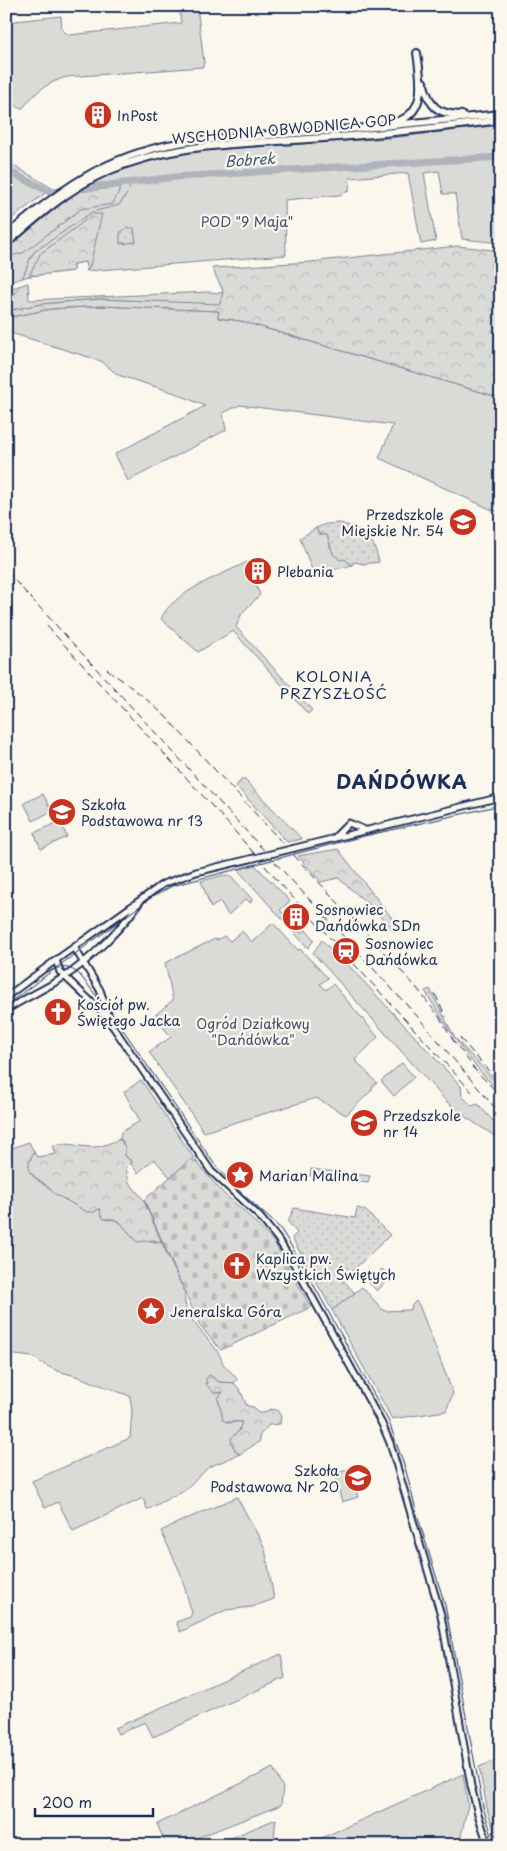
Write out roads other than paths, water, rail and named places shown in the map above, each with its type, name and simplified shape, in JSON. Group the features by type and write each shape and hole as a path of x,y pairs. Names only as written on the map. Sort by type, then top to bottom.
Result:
{"highway":[{"path":"417,53 426,95 436,109 446,114 482,116"},
{"path":"364,128 399,121 410,115 419,99 420,74"},
{"name":"WSCHODNIA OBWODNICA GOP","path":"6,236 42,205 85,176 130,155 165,145 501,114"},
{"name":"WSCHODNIA OBWODNICA GOP","path":"6,244 55,203 94,178 140,159 186,148 374,134 501,120"}],"main road":[{"path":"355,830 366,830 501,797"},
{"path":"345,832 345,825 348,823 352,823 355,830"},
{"path":"345,832 351,835 355,830"},
{"path":"6,997 143,897 170,880 295,848 345,832"},
{"path":"6,1010 65,976 84,962 135,909 143,897"},
{"path":"74,947 102,995 114,1028"},
{"path":"56,960 57,967 100,1010 114,1028 211,1171 227,1189 260,1217 278,1238 386,1433 441,1615 472,1786 478,1814 488,1845"}],"waterway":[{"name":"Bobrek","path":"6,170 50,192 176,177 501,157"},
{"name":"Bobrek","path":"129,189 131,183"},
{"path":"23,277 34,252 92,212 119,205 127,194"},
{"path":"6,297 14,295 19,288"}],"tram line":[{"path":"6,1005 152,897 172,886 360,837 501,805"},
{"path":"48,972 57,968 65,968 80,975 124,1031 215,1165 234,1186 280,1228 300,1260 389,1422 406,1471 445,1605 483,1807 495,1845"}],"railway":[{"path":"6,571 417,1016 501,1115"},
{"path":"47,626 472,1092"},
{"path":"107,669 144,697 165,716 416,987 440,1018 455,1043"},
{"path":"435,994 446,1017"},
{"path":"451,1037 476,1071"},
{"path":"460,1038 501,1085"},
{"path":"472,1067 501,1096"}],"place":[{"name":"InPost","path":"98,115"},
{"name":"Przedszkole Miejskie Nr. 54","path":"463,522"},
{"name":"Plebania","path":"258,571"},
{"name":"Szkoła Podstawowa nr 13","path":"62,812"},
{"name":"Sosnowiec Dańdówka SDn","path":"296,917"},
{"name":"Sosnowiec Dańdówka","path":"346,951"},
{"name":"Kościół pw. Świętego Jacka","path":"58,1012"},
{"name":"Przedszkole nr 14","path":"364,1123"},
{"name":"Marian Malina","path":"240,1175"},
{"name":"Kaplica pw. Wszystkich Świętych","path":"237,1266"},
{"name":"Jeneralska Góra","path":"151,1311"},
{"name":"Szkoła Podstawowa Nr 20","path":"358,1478"}],"district":[{"name":"KOLONIA PRZYSZŁOŚĆ","path":"334,684"},
{"name":"DAŃDÓWKA","path":"402,781"}],"park label":[{"name":"POD \"9 Maja\"","path":"247,221"},
{"name":"Ogród Działkowy \"Dańdówka\"","path":"253,1032"}]}
